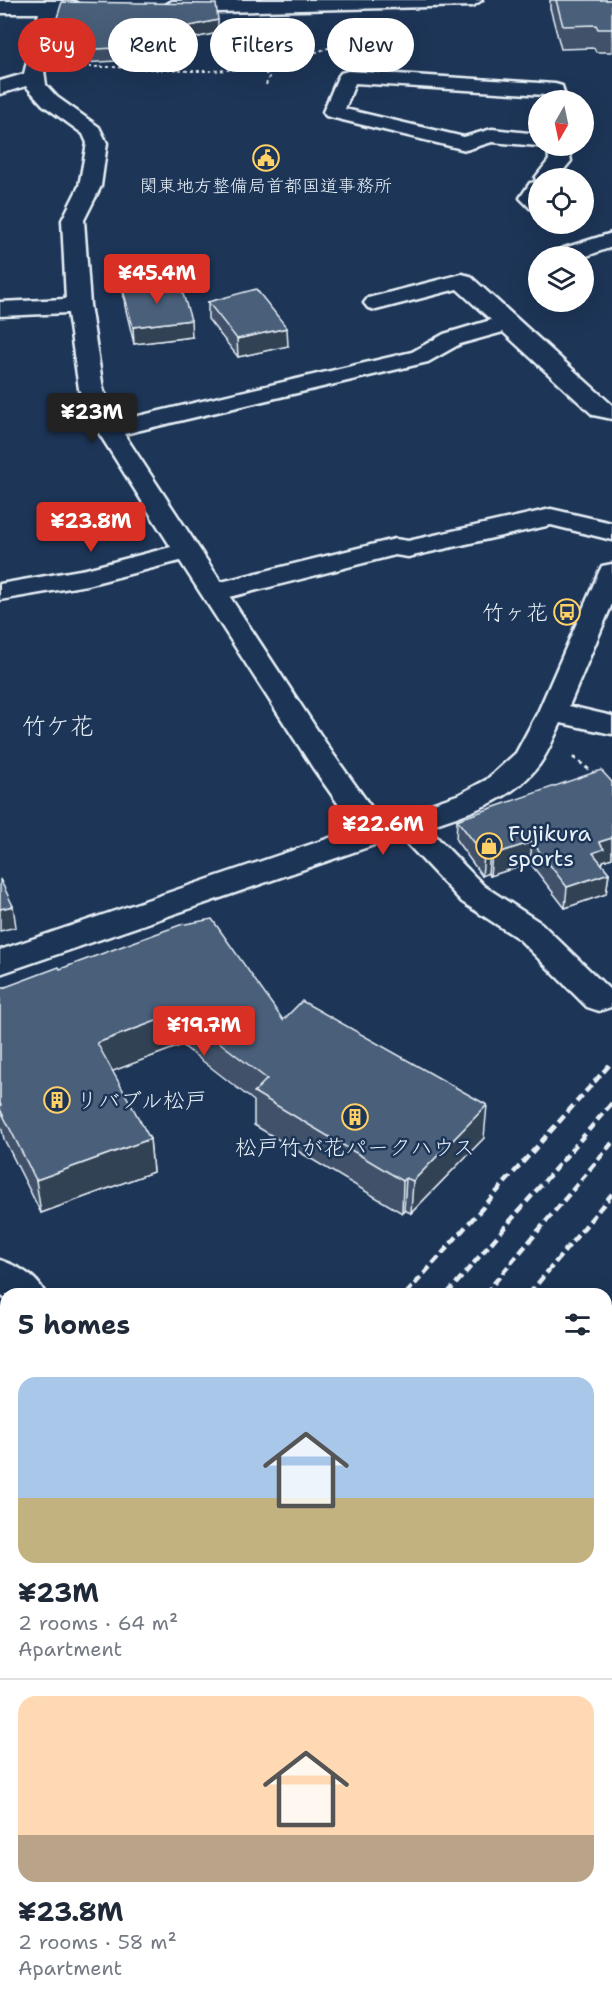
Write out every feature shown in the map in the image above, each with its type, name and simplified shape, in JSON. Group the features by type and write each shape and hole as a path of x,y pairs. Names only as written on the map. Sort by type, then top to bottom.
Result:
{"street":[{"path":"156,7 473,0"},
{"path":"0,7 91,7"},
{"path":"50,7 34,74 36,86 50,101 92,131 97,143 90,186 73,220 78,305 91,389 109,430 216,592 323,761 374,833"},
{"path":"0,88 34,74"},
{"path":"528,138 498,134 481,135 466,144 333,112 348,77 555,90"},
{"path":"594,232 610,240"},
{"path":"592,246 610,240"},
{"path":"376,303 462,281 602,410 612,412"},
{"path":"0,309 78,305"},
{"path":"109,430 420,357 452,339 507,323"},
{"path":"216,592 395,547 408,549 551,516 612,532"},
{"path":"0,592 87,577 188,551"},
{"path":"0,962 471,801 497,787 528,759 552,712 612,572"},
{"path":"552,712 612,725"},
{"path":"405,823 473,894 530,931 599,999"},
{"path":"0,1275 18,1288"}],"path":[{"path":"315,49 367,33 387,24 414,1"},
{"path":"34,74 102,64 210,70"},
{"path":"266,85 268,77 266,74 269,72"},
{"path":"567,753 603,781"}],"building":[{"path":"556,0 612,0 612,29 598,29 596,25 563,26"},
{"path":"62,2 216,4 218,18 210,18 210,22 198,24 198,18 108,18 108,48 96,49 96,18 57,18"},
{"path":"180,284 191,320 133,327 123,290"},
{"path":"256,289 287,328 237,339 208,302"},
{"path":"601,770 612,782 612,838 599,842 604,849 593,853 609,873 567,887 532,842 492,855 490,853 484,855 457,820"},
{"path":"0,879 13,906 0,909"},
{"path":"212,919 283,1020 302,1001 487,1105 413,1181 406,1178 403,1181 254,1092 267,1079 180,1012 97,1043 150,1139 36,1180 0,1109 0,989 180,925"}],"railway":[{"path":"411,1288 612,1062"},
{"path":"452,1288 612,1103"},
{"path":"490,1288 612,1143"},
{"path":"534,1288 612,1194"}],"place":[{"name":"関東地方整備局首都国道事務所","path":"266,158"},
{"name":"竹ヶ花","path":"567,612"},
{"name":"Fujikura sports","path":"489,846"},
{"name":"リバブル松戸","path":"57,1100"},
{"name":"松戸竹が花パークハウス","path":"355,1117"}],"district":[{"name":"竹ケ花","path":"58,726"}]}
